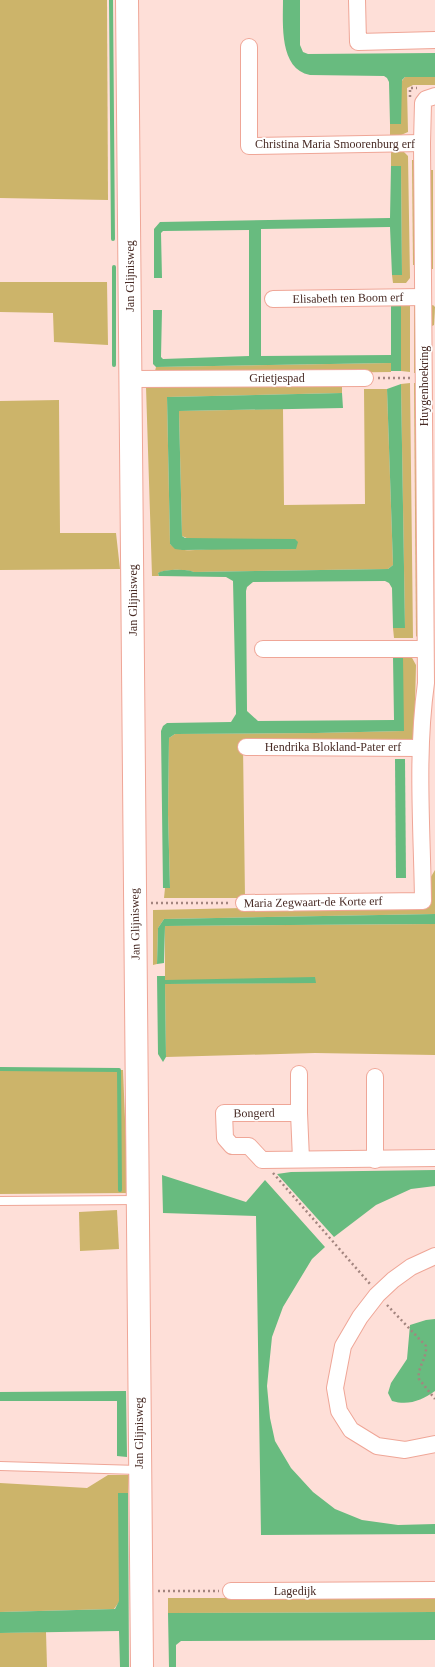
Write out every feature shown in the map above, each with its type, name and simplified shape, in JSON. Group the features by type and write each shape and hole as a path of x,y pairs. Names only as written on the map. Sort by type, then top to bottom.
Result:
{"street":[{"name":"Jan Glijnisweg","path":"127,0 142,1667"},
{"path":"357,0 358,42 435,40"},
{"name":"Christina Maria Smoorenburg erf","path":"248,47 249,146 422,144"},
{"name":"Huygenhoekring","path":"423,845 420,748 428,715 430,686 425,649 429,400 424,378 429,341 423,297 422,144 423,103 426,99 435,96"},
{"name":"Elisabeth ten Boom erf","path":"274,299 423,297"},
{"name":"Grietjespad","path":"130,379 365,378"},
{"path":"263,649 425,649"},
{"name":"Hendrika Blokland-Pater erf","path":"246,747 420,748"},
{"path":"423,845 435,855"},
{"name":"Maria Zegwaart-de Korte erf","path":"244,903 424,900 423,845"},
{"path":"299,1074 301,1159"},
{"path":"375,1077 375,1160"},
{"name":"Bongerd","path":"262,1160 249,1146 232,1146 225,1138 224,1113 299,1113"},
{"path":"262,1160 375,1160 435,1158"},
{"path":"435,1256 411,1267 378,1295 360,1316 343,1346 335,1388 339,1411 351,1430 377,1446 405,1450 435,1444"},
{"name":"Lagedijk","path":"231,1591 435,1590"}],"lane":[{"path":"0,1201 138,1200"},
{"path":"0,1466 140,1470"}],"path":[{"path":"365,378 424,378"},
{"name":"Maria Zegwaart-de Korte erf","path":"147,902 244,903"},
{"path":"262,1160 378,1295 426,1346 426,1354 420,1368 419,1379 435,1399"},
{"path":"155,1591 231,1591"}],"shaded area":[{"path":"0,0 107,0 108,200 0,198"},
{"path":"283,0 300,0 300,45 303,52 308,54 435,53 435,77 405,77 402,80 401,124 390,124 389,82 384,76 310,75 300,71 293,64 288,55 283,33"},
{"path":"405,77 435,77 435,85 413,85 407,88 408,132 401,135 390,135 390,124 401,123 401,82"},
{"path":"403,151 408,156 410,278 406,283 393,283 392,275 402,275 401,166 391,166 391,152"},
{"path":"412,160 416,160 417,265 413,265"},
{"path":"391,166 401,166 402,275 392,275 390,227 261,229 261,356 391,355 391,306 401,306 401,371 391,371 391,363 156,367 153,364 153,310 162,310 161,357 163,359 249,356 249,230 163,231 161,233 162,278 154,278 154,229 160,222 390,218"},
{"path":"429,170 433,170 433,269 430,269"},
{"path":"0,282 107,282 108,345 54,342 53,313 0,312"},
{"path":"392,300 410,304 410,372 401,371 401,307 391,306"},
{"path":"433,305 435,307 434,325 430,327 430,306"},
{"path":"414,306 418,306 418,373 414,373"},
{"path":"391,363 391,372 154,375 156,367"},
{"path":"342,383 342,393 167,397 170,544 184,550 212,549 182,536 179,411 283,409 284,505 365,504 364,389 387,389 393,565 388,569 194,572 176,570 158,573 159,576 152,576 146,387"},
{"path":"410,383 413,638 394,638 393,628 405,628 401,384"},
{"path":"414,383 418,383 420,632 416,637"},
{"path":"401,384 405,628 393,628 392,588 389,583 385,581 253,582 247,587 246,591 247,711 258,721 394,720 393,657 403,657 404,731 175,734 169,738 168,814 170,888 163,888 161,731 163,726 167,723 231,722 236,714 233,581 226,577 159,576 158,573 176,570 194,572 388,569 393,565 387,389"},
{"path":"342,393 343,408 179,411 182,536 185,538 295,539 298,542 296,549 182,550 175,549 170,544 167,397"},
{"path":"59,400 60,533 116,533 120,569 0,570 0,401"},
{"path":"411,656 416,665 414,742 243,745 245,898 164,898 165,888 170,887 168,814 169,738 175,734 403,731 403,657"},
{"path":"395,759 405,759 406,878 396,878"},
{"path":"435,870 435,914 164,919 158,928 157,964 153,965 153,910 428,904 429,880"},
{"path":"435,914 435,924 165,926 164,963 157,964 158,928 164,919"},
{"path":"435,924 435,1055 315,1053 166,1057 165,984 296,983 165,980 165,926"},
{"path":"157,976 165,976 165,980 315,977 316,983 165,984 166,1057 163,1062 158,1054"},
{"path":"0,1070 123,1070 128,1193 0,1194"},
{"path":"435,1170 435,1186 411,1189 376,1205 334,1237 277,1174 291,1172"},
{"path":"162,1175 246,1202 265,1180 325,1247 312,1259 283,1307 272,1337 267,1386 270,1418 275,1441 291,1468 313,1492 335,1509 362,1520 398,1525 435,1524 435,1534 261,1535 256,1216 163,1213"},
{"path":"117,1210 119,1249 80,1251 79,1212"},
{"path":"435,1319 435,1391 415,1401 404,1403 392,1401 388,1393 391,1383 407,1359 410,1325"},
{"path":"126,1391 127,1457 117,1456 117,1401 0,1401 0,1392"},
{"path":"108,1475 129,1475 128,1493 119,1493 119,1602 114,1609 0,1612 0,1483 87,1488"},
{"path":"118,1493 128,1493 129,1667 120,1667 119,1631 0,1633 0,1612 115,1609 119,1601"},
{"path":"168,1598 435,1598 435,1612 168,1613"},
{"path":"435,1612 435,1640 181,1641 176,1645 176,1667 169,1667 168,1613"},
{"path":"46,1632 47,1667 0,1667 0,1633"}],"waterway":[{"path":"111,0 113,239"},
{"path":"114,267 114,365"},
{"path":"0,1069 119,1070 120,1190"}]}
